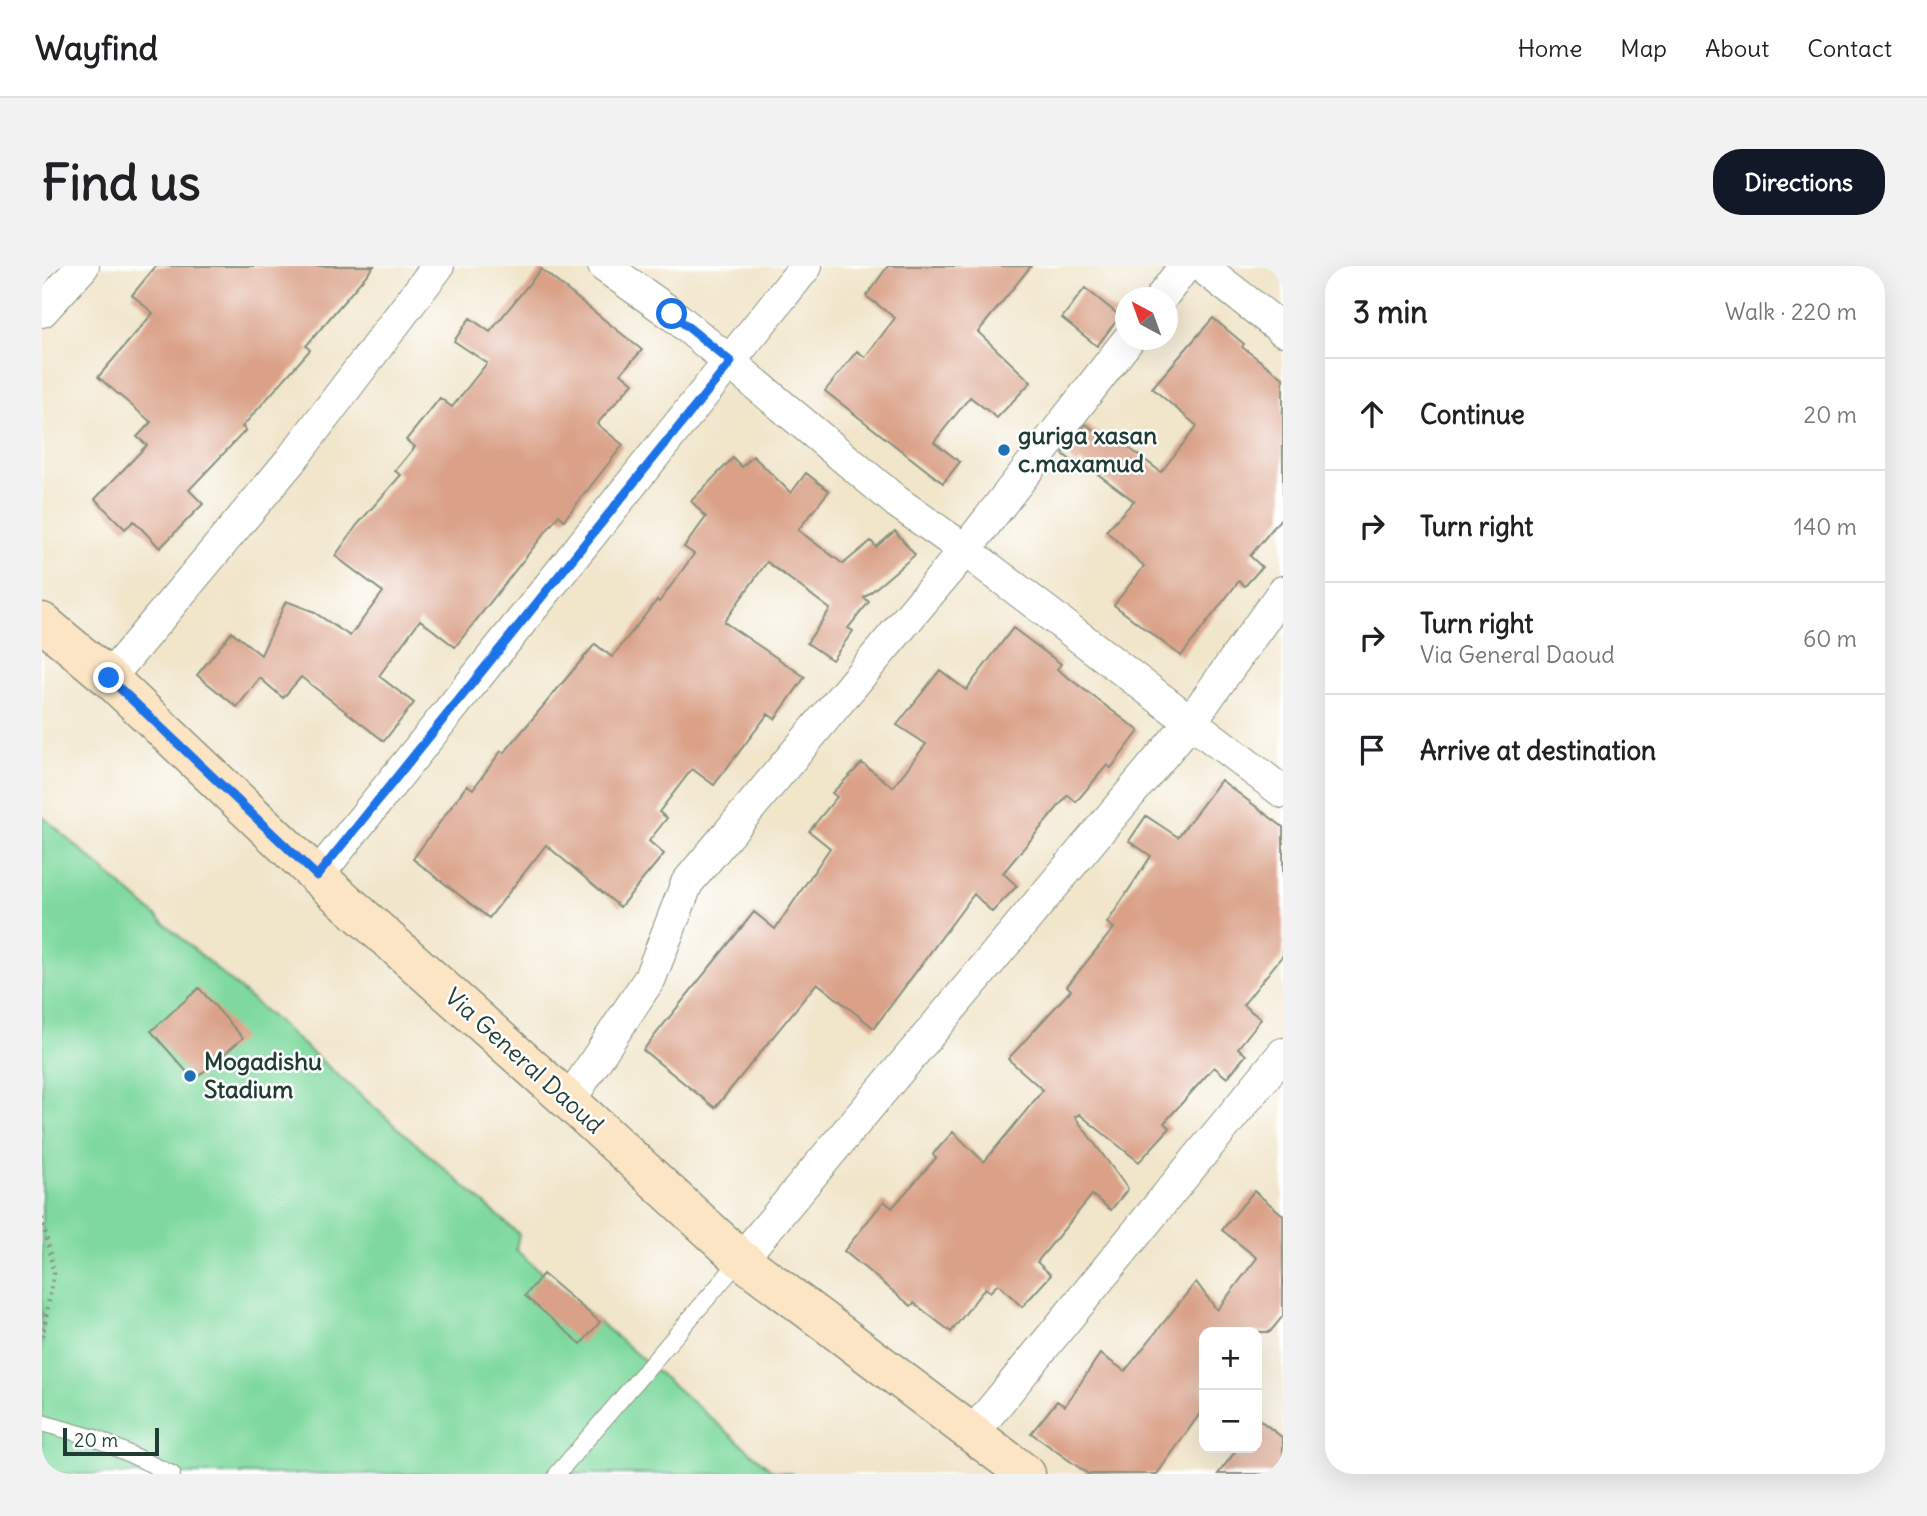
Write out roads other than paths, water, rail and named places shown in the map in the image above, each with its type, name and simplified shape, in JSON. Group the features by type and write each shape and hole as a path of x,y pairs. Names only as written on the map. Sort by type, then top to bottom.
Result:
{"main road":[{"name":"Via General Daoud","path":"42,622 109,678 317,876 741,1259 1026,1474"}],"street":[{"path":"42,311 83,266"},
{"path":"109,678 291,460 438,266"},
{"path":"604,266 672,314 897,502 965,550 1283,792"},
{"path":"317,876 806,266"},
{"path":"1169,287 1185,266"},
{"path":"1201,266 1283,330"},
{"path":"569,1101 650,978 687,883 965,550 1120,350"},
{"path":"741,1259 1191,721 1283,592"},
{"path":"973,1433 1283,1054"}],"lane":[{"path":"557,1474 741,1259"},
{"path":"42,1423 95,1438 172,1474"}],"place":[{"name":"guriga xasan c.maxamud","path":"1004,450"},
{"name":"Mogadishu Stadium","path":"190,1076"}]}
